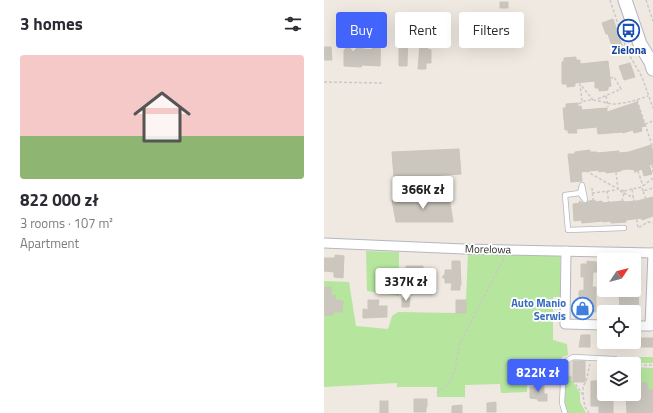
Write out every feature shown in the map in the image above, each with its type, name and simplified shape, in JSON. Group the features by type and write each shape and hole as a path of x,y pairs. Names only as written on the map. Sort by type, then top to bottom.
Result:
{"main road":[{"path":"625,0 640,44 651,62 653,69"}],"street":[{"name":"Morelowa","path":"324,243 464,249 653,253"},
{"path":"566,251 565,324 597,325"},
{"path":"641,326 650,326 653,253"}],"lane":[{"path":"580,193 565,195 568,230 624,228"},
{"path":"565,413 562,403 564,365 566,361 573,357 597,358"}],"path":[{"path":"610,0 627,51 640,73 653,108"},
{"path":"646,0 653,21"},
{"path":"597,100 621,89 614,77 611,78"},
{"path":"324,82 384,83"},
{"path":"582,101 580,84 593,100"},
{"path":"606,96 608,107"},
{"path":"579,104 582,101 597,100 613,104 629,102 648,96"},
{"path":"637,100 653,148"},
{"path":"646,124 653,121"},
{"path":"653,165 653,172"},
{"path":"635,170 635,172 638,171 646,199"},
{"path":"586,171 634,198"},
{"path":"616,172 618,190"},
{"path":"624,192 643,186 653,178"},
{"path":"592,188 593,200"},
{"path":"643,190 653,188"},
{"path":"632,189 638,228 648,222 653,223"},
{"path":"592,193 618,190"},
{"path":"607,191 609,204"},
{"path":"622,201 624,192"},
{"path":"437,393 449,383 456,367 459,345 508,250"},
{"path":"589,413 585,407 583,386 586,382 591,358"},
{"path":"641,364 653,365"},
{"path":"574,382 583,395"}],"green space":[{"path":"366,251 399,252 399,296 367,291"},
{"path":"468,253 560,256 560,297 553,297 553,340 567,344 568,355 562,357 560,387 544,362 526,363 527,392 501,393 500,384 465,385 465,397 437,397 437,387 397,387 397,383 324,387 324,281 349,282 356,326 388,329 392,316 398,312 456,313 466,300"},
{"path":"641,357 653,357 653,363 641,363"},
{"path":"641,367 653,368 653,390 648,390 647,383 641,384"},
{"path":"565,370 580,393 580,402 586,413 567,413 565,404"}],"building":[{"path":"500,2 508,2 508,8 500,8"},
{"path":"613,19 623,48 614,52 608,34 606,34 602,23"},
{"path":"324,47 331,47 332,60 324,60"},
{"path":"346,48 350,48 353,52 357,48 372,50 372,48 380,48 380,66 344,66 344,50"},
{"path":"399,48 407,48 407,66 399,66"},
{"path":"420,48 427,48 431,50 431,63 426,63 426,69 418,69"},
{"path":"576,57 576,60 580,60 580,64 608,61 611,86 608,87 608,90 599,91 599,88 595,88 595,81 575,83 575,86 567,87 567,84 562,84 562,62 564,61 564,58"},
{"path":"630,63 635,77 624,80 619,66"},
{"path":"637,102 645,126 641,127 642,131 634,133 633,130 623,133 598,134 597,127 576,129 577,133 568,133 568,130 565,130 563,108 566,108 566,104 578,103 578,107 581,106 582,110 607,108 607,112"},
{"path":"651,145 653,152 653,164 649,165 652,174 644,176 642,169 635,172 635,170 628,169 606,173 606,171 599,172 599,170 581,172 582,181 571,182 568,154 575,154 575,152 590,150 590,152 597,153 619,151 619,153 629,152"},
{"path":"459,149 461,174 394,178 392,152"},
{"path":"449,196 453,222 396,222 392,200"},
{"path":"653,197 653,216 642,220 641,218 626,220 626,222 611,223 610,221 582,223 581,220 574,221 573,204 580,203 579,201 585,204 589,201 595,200 595,202 602,201 602,203 625,202"},
{"path":"335,255 344,256 343,278 334,277 334,272 324,271 324,258 335,258"},
{"path":"452,261 460,261 460,290 451,290 452,283 445,283 445,279 442,277 445,274 445,270 452,270"},
{"path":"587,261 597,262 597,272 593,272 592,287 596,287 596,312 579,310 579,291 584,290 584,277 581,277 581,264 587,264"},
{"path":"406,266 423,266 423,269 428,269 427,286 417,286 417,279 406,279"},
{"path":"324,287 331,287 331,296 335,295 335,300 343,301 342,312 333,312 333,315 324,315"},
{"path":"619,297 638,297 639,305 620,305"},
{"path":"402,298 410,298 409,307 402,307"},
{"path":"368,300 379,300 378,306 387,306 387,317 363,318 363,309 368,310"},
{"path":"456,300 466,300 466,313 456,313"},
{"path":"581,335 590,335 590,347 579,347"},
{"path":"641,338 653,338 653,347 641,347"},
{"path":"573,361 585,361 585,382 573,382"},
{"path":"591,381 597,381 597,401 613,401 613,413 599,413 599,406 591,406"},
{"path":"641,383 647,383 648,390 653,390 653,413 627,413 626,401 641,401"},
{"path":"535,384 544,384 544,394 547,394 547,401 538,401 538,399 530,398 530,387 535,387"},
{"path":"414,399 427,399 426,412 414,412"},
{"path":"380,401 388,401 388,413 380,413"},
{"path":"496,402 496,412 487,412 487,403"},
{"path":"462,405 462,413 452,413 452,406"}],"place":[{"name":"Zielona","path":"629,30"},
{"name":"Auto Manio Serwis","path":"582,309"}]}
